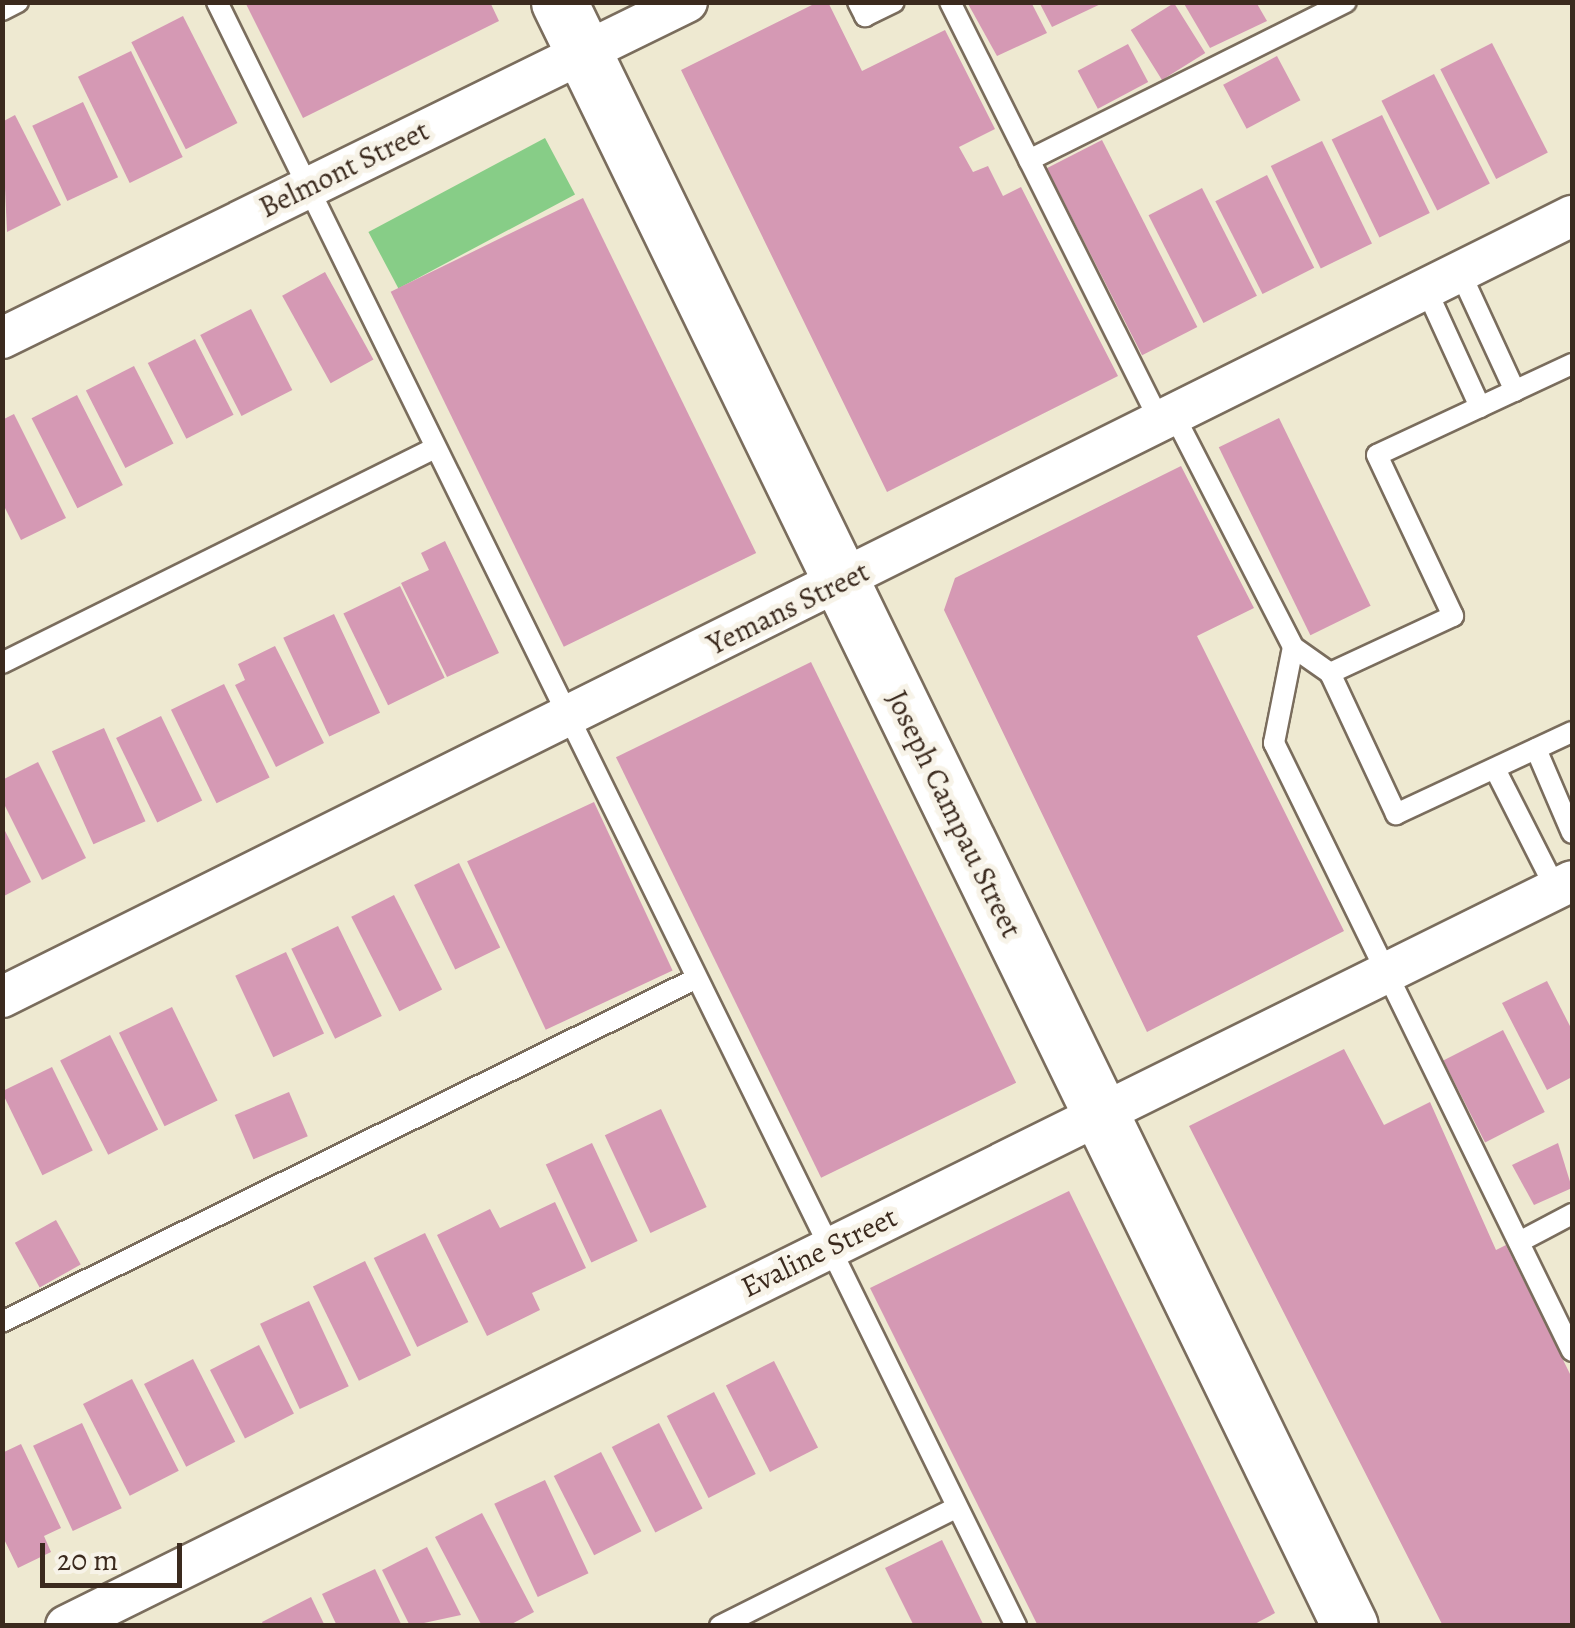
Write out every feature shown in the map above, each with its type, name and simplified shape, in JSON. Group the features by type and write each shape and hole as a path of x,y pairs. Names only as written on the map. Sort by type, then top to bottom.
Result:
{"street":[{"name":"Joseph Campau Street","path":"559,2 1350,1626"},
{"name":"Belmont Street","path":"2,338 687,2"},
{"name":"Yemans Street","path":"2,997 1572,216"},
{"name":"Evaline Street","path":"66,1626 1564,885"}],"lane":[{"path":"2,10 18,2"},
{"path":"217,2 825,1249 1016,1626"},
{"path":"858,2 865,16 894,2"},
{"path":"950,2 1167,419 1293,647 1330,673 1396,814 1572,732"},
{"path":"1029,160 1346,2"},
{"path":"1443,281 1515,391"},
{"path":"1443,281 1480,407"},
{"path":"1330,673 1453,616 1377,456 1572,364"},
{"path":"2,663 435,448"},
{"path":"1293,647 1274,742 1572,1351"},
{"path":"1536,749 1572,833"},
{"path":"1495,768 1564,885"},
{"path":"2,1322 695,979"},
{"path":"1519,1242 1572,1214"},
{"path":"720,1626 956,1508"}],"green space":[{"path":"545,138 575,195 398,288 368,232"}],"building":[{"path":"245,2 490,2 499,21 303,118"},
{"path":"818,2 828,2 862,71 945,30 995,129 959,147 973,172 988,166 1003,196 1021,187 1118,376 887,492 681,70"},
{"path":"967,2 1031,2 1047,33 997,56"},
{"path":"1039,2 1105,2 1052,27"},
{"path":"1183,2 1256,2 1267,21 1210,48"},
{"path":"1174,3 1205,53 1162,80 1131,30"},
{"path":"183,16 237,123 186,149 131,42"},
{"path":"1492,43 1548,153 1496,179 1440,69"},
{"path":"1128,44 1148,82 1098,109 1078,71"},
{"path":"131,51 183,157 130,183 78,77"},
{"path":"1277,56 1300,100 1247,129 1223,85"},
{"path":"1434,74 1490,184 1437,210 1381,101"},
{"path":"83,102 118,177 67,201 32,126"},
{"path":"15,115 61,205 7,232 2,122"},
{"path":"1382,115 1430,213 1379,238 1332,140"},
{"path":"1102,140 1197,327 1142,355 1047,168"},
{"path":"1322,141 1372,243 1321,268 1271,166"},
{"path":"1267,175 1314,268 1263,294 1215,201"},
{"path":"1202,188 1257,296 1203,323 1149,215"},
{"path":"583,198 756,553 564,647 391,292"},
{"path":"325,272 373,359 331,383 282,296"},
{"path":"251,309 292,390 242,416 200,335"},
{"path":"195,339 234,415 186,439 148,363"},
{"path":"134,366 173,444 125,468 86,391"},
{"path":"77,395 123,485 77,508 32,418"},
{"path":"14,414 66,518 21,540 2,502 2,420"},
{"path":"1279,418 1371,606 1310,635 1219,447"},
{"path":"1181,466 1254,608 1197,636 1344,931 1147,1032 944,610 955,578"},
{"path":"445,541 499,653 447,677 401,583 429,570 421,553"},
{"path":"400,586 445,678 388,705 343,614"},
{"path":"334,614 380,713 329,736 283,638"},
{"path":"275,646 324,743 276,767 235,685 245,680 238,664"},
{"path":"811,662 1016,1083 821,1178 616,757"},
{"path":"224,684 270,777 217,803 171,710"},
{"path":"161,716 202,800 157,822 116,738"},
{"path":"104,728 145,821 93,844 52,751"},
{"path":"38,762 86,858 42,880 2,800 2,780"},
{"path":"594,802 673,971 546,1030 467,861"},
{"path":"2,825 31,882 2,897"},
{"path":"459,863 500,947 455,969 414,885"},
{"path":"394,895 442,989 399,1011 351,917"},
{"path":"338,926 382,1016 335,1039 291,949"},
{"path":"286,952 324,1034 273,1057 235,976"},
{"path":"1547,981 1572,1030 1572,1077 1547,1090 1502,1003"},
{"path":"172,1007 218,1100 165,1126 119,1033"},
{"path":"1503,1030 1545,1112 1485,1142 1443,1060"},
{"path":"110,1035 158,1129 108,1155 60,1060"},
{"path":"1344,1049 1384,1125 1430,1102 1496,1250 1506,1245 1572,1378 1572,1626 1443,1626 1189,1126"},
{"path":"52,1067 93,1151 42,1175 2,1091"},
{"path":"289,1092 308,1136 253,1159 235,1115"},
{"path":"661,1109 707,1207 650,1233 605,1135"},
{"path":"592,1143 638,1241 591,1262 546,1165"},
{"path":"1558,1143 1572,1188 1534,1205 1512,1165"},
{"path":"1069,1191 1275,1613 1251,1626 1038,1626 870,1288"},
{"path":"555,1202 586,1268 532,1293 540,1310 487,1336 437,1235 490,1209 500,1228"},
{"path":"56,1220 81,1265 40,1287 15,1243"},
{"path":"425,1233 468,1322 417,1347 374,1258"},
{"path":"365,1261 411,1355 359,1381 313,1286"},
{"path":"309,1301 349,1386 300,1409 260,1324"},
{"path":"259,1345 294,1414 245,1439 210,1370"},
{"path":"193,1359 235,1442 186,1467 144,1384"},
{"path":"774,1361 818,1447 770,1472 726,1386"},
{"path":"132,1379 179,1471 130,1496 83,1404"},
{"path":"714,1392 756,1474 709,1498 667,1416"},
{"path":"82,1423 122,1508 73,1531 33,1446"},
{"path":"659,1423 703,1509 655,1533 612,1447"},
{"path":"21,1444 61,1528 44,1536 51,1552 18,1568 2,1535 2,1453"},
{"path":"601,1452 641,1531 594,1555 554,1476"},
{"path":"545,1480 589,1573 538,1597 494,1504"},
{"path":"482,1513 534,1612 508,1626 482,1626 435,1537"},
{"path":"942,1540 984,1626 914,1626 885,1568"},
{"path":"427,1547 461,1615 410,1626 382,1570"},
{"path":"375,1569 402,1626 337,1626 322,1594"},
{"path":"311,1597 325,1626 264,1626 262,1622"}]}
